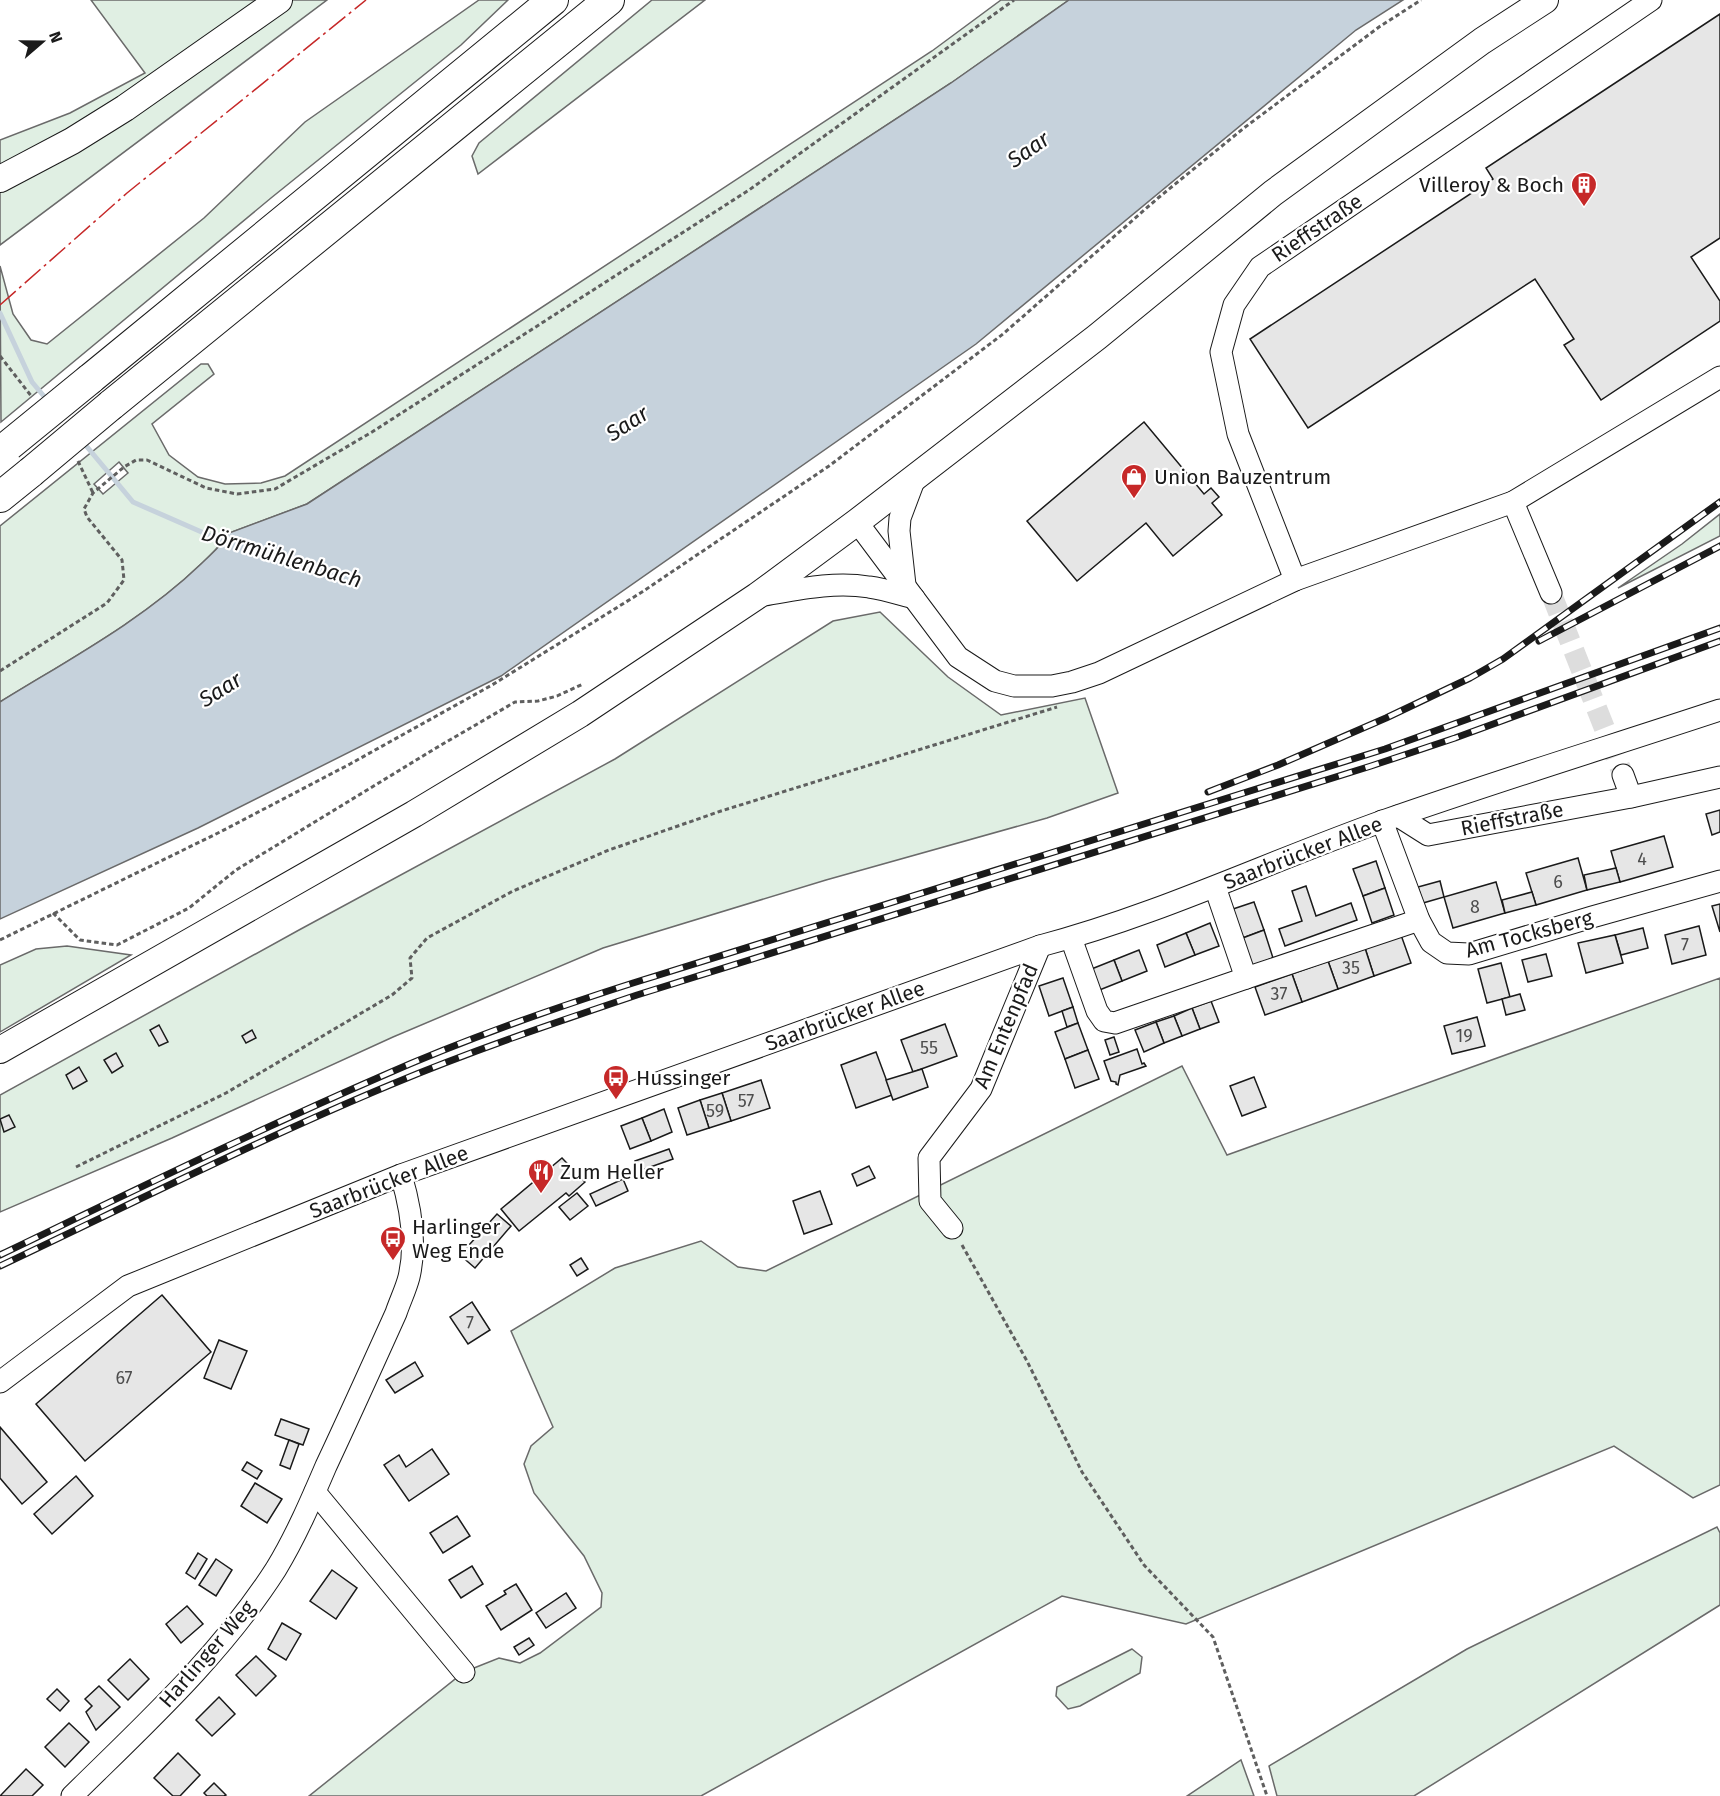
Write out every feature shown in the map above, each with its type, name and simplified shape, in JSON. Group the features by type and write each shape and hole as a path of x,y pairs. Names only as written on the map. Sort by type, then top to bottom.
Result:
{"highway":[{"path":"5,449 553,0"},
{"path":"0,497 609,0"}],"main road":[{"path":"0,178 72,141 125,108 279,0"},
{"path":"0,1050 453,791 580,714 756,596 915,478 1097,337 1273,193 1482,40 1545,0"}],"street":[{"name":"Rieffstraße","path":"1295,580 1238,434 1221,352 1234,305 1260,267 1652,0"},
{"path":"857,522 958,657 995,681 1014,686 1052,686 1099,673 1295,580 1513,502 1720,377"},
{"path":"910,592 899,531 900,518 915,478"},
{"path":"1513,502 1551,593"},
{"path":"756,596 835,585 910,592"},
{"name":"Saarbrücker Allee","path":"0,1382 128,1286 401,1175 1040,946 1071,938 1215,887 1390,819 1720,710"},
{"path":"1623,775 1631,797"},
{"name":"Rieffstraße","path":"1390,819 1428,835 1631,797 1720,777"},
{"name":"Am Tocksberg","path":"1390,819 1419,920 1431,942 1447,953 1469,954 1720,881"},
{"path":"1215,887 1245,978"},
{"path":"1071,938 1097,1011 1104,1021 1115,1023 1419,920"},
{"name":"Am Entenpfad","path":"952,1228 930,1201 929,1158 981,1089 1040,946"},
{"name":"Harlinger Weg","path":"72,1796 166,1703 218,1646 276,1568 299,1528 396,1312 409,1276 412,1248 411,1220 401,1175"},
{"path":"315,1492 464,1672"}],"path":[{"path":"0,671 107,603 124,580 122,560 87,517 84,509 99,489 124,467 136,460 147,460 206,488 237,494 275,489 372,432 749,190 1014,0"},
{"path":"0,940 222,831 350,764 492,685 652,585 829,466 976,355 1158,198 1244,128 1379,27 1421,0"},
{"path":"53,914 80,940 117,945 189,908 236,870 516,702 538,701 557,696 588,681"},
{"path":"76,1167 226,1093 393,995 412,978 410,958 427,938 513,891 609,849 710,815 1072,702 1072,682"},
{"path":"952,1228 1027,1360 1082,1472 1144,1565 1214,1637 1267,1796"}],"green space":[{"path":"91,0 327,0 0,245 0,140 70,113 145,73"},
{"path":"479,0 508,0 461,45 271,198 1,422 0,266 13,314 31,340 47,344 204,218 305,122"},
{"path":"652,0 705,0 478,174 472,156 479,143"},
{"path":"1001,0 1069,0 951,83 307,504 229,533 201,564 155,603 104,638 0,702 0,526 201,364 208,364 214,374 152,424 169,455 198,477 225,484 261,483 285,476 932,51","holes":["119,462 128,473 103,494 94,484"]},
{"path":"1720,514 1720,536 1618,588 1682,544"},
{"path":"880,612 948,677 1001,715 1085,698 1118,793 1047,818 826,880 603,948 393,1037 172,1138 0,1212 0,1095 615,759 833,621"},
{"path":"67,946 131,955 0,1032 0,965 36,949"},
{"path":"1720,978 1720,1485 1693,1498 1614,1446 1186,1624 1062,1596 701,1796 309,1796 464,1672 499,1658 520,1663 540,1653 601,1607 602,1593 584,1556 534,1493 524,1464 531,1446 553,1427 511,1331 615,1268 701,1241 738,1267 766,1271 1182,1066 1227,1155"},
{"path":"1717,1527 1720,1533 1720,1605 1414,1796 1277,1796 1269,1766 1467,1649"},
{"path":"1132,1649 1142,1657 1140,1673 1080,1706 1068,1709 1056,1696 1057,1687"},
{"path":"1241,1760 1254,1796 1187,1796"}],"water":[{"name":"Saar","path":"1069,0 1403,0 1356,30 976,344 501,676 198,828 0,919 0,702 104,638 155,603 212,553 229,533 307,504 951,83"}],"building":[{"name":"Villeroy & Boch","path":"1720,14 1720,238 1691,257 1720,301 1720,321 1601,400 1564,345 1574,339 1535,279 1308,428 1250,339 1493,179 1486,168"},
{"name":"Union Bauzentrum","path":"1144,422 1204,494 1211,488 1219,497 1212,503 1222,515 1173,556 1146,523 1077,581 1027,521"},
{"path":"1720,810 1720,832 1712,835 1706,814"},
{"path":"1664,836 1673,867 1620,882 1611,851"},
{"path":"1578,858 1587,890 1536,905 1526,873"},
{"path":"1376,861 1385,888 1363,896 1353,869"},
{"path":"1616,868 1620,882 1587,890 1584,875"},
{"path":"1440,881 1444,897 1423,903 1418,887"},
{"path":"1496,882 1505,913 1453,928 1444,897"},
{"path":"1306,886 1316,916 1351,903 1357,920 1285,946 1279,929 1302,921 1292,891"},
{"path":"1385,888 1394,915 1372,923 1363,896"},
{"path":"1532,892 1536,905 1505,913 1502,900"},
{"path":"1254,902 1264,930 1240,939 1230,910"},
{"path":"1720,904 1720,932 1712,906"},
{"path":"1210,923 1219,946 1195,955 1186,933"},
{"path":"1699,926 1706,955 1672,964 1665,935"},
{"path":"1643,928 1648,948 1621,955 1615,935"},
{"path":"1264,930 1273,958 1249,967 1240,939"},
{"path":"1186,933 1195,955 1165,967 1157,945"},
{"path":"1401,935 1411,963 1374,976 1365,948"},
{"path":"1615,935 1623,963 1586,973 1578,943"},
{"path":"1365,948 1374,976 1338,989 1328,961"},
{"path":"1139,950 1147,971 1122,981 1114,960"},
{"path":"1546,954 1552,976 1528,982 1522,960"},
{"path":"1114,960 1122,981 1097,991 1089,970"},
{"path":"1328,961 1338,989 1302,1002 1292,974"},
{"path":"1501,963 1510,997 1487,1003 1478,969"},
{"path":"1292,974 1302,1002 1265,1015 1255,987"},
{"path":"1063,978 1073,1007 1049,1016 1039,986"},
{"path":"1520,994 1525,1010 1506,1015 1502,999"},
{"path":"1211,1001 1219,1022 1200,1029 1192,1008"},
{"path":"1073,1007 1078,1023 1067,1027 1062,1011"},
{"path":"1192,1008 1200,1029 1182,1036 1174,1016"},
{"path":"1174,1016 1182,1036 1164,1043 1156,1022"},
{"path":"1477,1017 1485,1046 1452,1054 1444,1026"},
{"path":"1156,1022 1164,1043 1144,1052 1135,1030"},
{"path":"1078,1023 1088,1050 1065,1059 1055,1032"},
{"path":"945,1024 957,1056 913,1072 901,1040"},
{"path":"159,1025 168,1042 159,1046 150,1030"},
{"path":"252,1030 256,1038 246,1043 242,1036"},
{"path":"1114,1037 1119,1052 1110,1055 1105,1040"},
{"path":"1137,1049 1142,1064 1146,1066 1120,1075 1118,1085 1111,1081 1104,1061"},
{"path":"1088,1050 1099,1079 1075,1088 1065,1059"},
{"path":"876,1052 892,1095 856,1108 841,1065"},
{"path":"116,1053 123,1066 112,1073 104,1060"},
{"path":"79,1067 87,1081 73,1089 66,1075"},
{"path":"922,1069 928,1087 893,1100 886,1080"},
{"path":"1254,1077 1266,1107 1242,1116 1230,1086"},
{"path":"761,1080 770,1108 731,1121 722,1093"},
{"path":"722,1093 731,1121 709,1128 700,1100"},
{"path":"700,1100 709,1128 687,1135 678,1108"},
{"path":"664,1109 672,1132 651,1141 642,1118"},
{"path":"9,1115 15,1127 4,1132 0,1119"},
{"path":"642,1118 651,1141 630,1149 621,1126"},
{"path":"669,1149 673,1159 639,1171 635,1161"},
{"name":"Zum Heller","path":"562,1158 585,1182 569,1196 566,1193 519,1231 501,1209"},
{"path":"869,1166 875,1178 857,1186 852,1174"},
{"path":"623,1179 628,1191 596,1206 590,1194"},
{"path":"820,1191 832,1224 804,1234 793,1201"},
{"path":"577,1193 588,1206 570,1220 559,1207"},
{"path":"497,1214 511,1226 475,1268 460,1255"},
{"path":"581,1258 588,1269 577,1276 570,1265"},
{"path":"162,1295 211,1352 85,1461 36,1404"},
{"path":"472,1302 490,1330 468,1344 450,1317"},
{"path":"219,1340 247,1351 231,1389 204,1378"},
{"path":"415,1362 423,1376 395,1393 386,1380"},
{"path":"281,1419 309,1429 303,1445 275,1435"},
{"path":"0,1427 47,1482 22,1504 0,1478"},
{"path":"289,1440 299,1444 290,1469 280,1465"},
{"path":"432,1449 449,1474 409,1501 384,1465 399,1455 406,1467"},
{"path":"247,1462 262,1471 257,1479 242,1470"},
{"path":"76,1476 93,1496 52,1534 34,1514"},
{"path":"255,1483 282,1499 267,1523 241,1506"},
{"path":"457,1516 470,1536 443,1553 430,1533"},
{"path":"198,1553 207,1559 195,1579 186,1573"},
{"path":"216,1559 232,1570 216,1596 199,1585"},
{"path":"472,1566 483,1584 461,1598 449,1580"},
{"path":"332,1570 357,1588 336,1619 310,1601"},
{"path":"516,1584 532,1610 501,1630 486,1606 506,1594 504,1591"},
{"path":"566,1593 576,1608 546,1628 536,1613"},
{"path":"187,1606 203,1624 181,1643 166,1624"},
{"path":"282,1623 301,1634 286,1660 268,1649"},
{"path":"529,1638 534,1645 519,1655 514,1647"},
{"path":"256,1656 276,1676 256,1696 236,1675"},
{"path":"130,1659 149,1679 128,1700 108,1680"},
{"path":"99,1686 120,1707 96,1730 86,1712 92,1706 85,1699"},
{"path":"57,1689 69,1701 60,1711 47,1699"},
{"path":"219,1697 235,1714 212,1736 196,1720"},
{"path":"69,1723 89,1742 65,1767 45,1747"},
{"path":"178,1753 200,1775 180,1796 173,1796 154,1778"},
{"path":"26,1769 43,1785 32,1796 0,1796"},
{"path":"214,1783 226,1795 207,1796 204,1793"}],"waterway":[{"name":"Dörrmühlenbach","path":"0,313 32,382 48,401"},
{"name":"Dörrmühlenbach","path":"83,442 133,502 229,544"}],"tunnel":[{"path":"1551,593 1623,775"}],"railway":[{"path":"1208,792 1278,765 1470,678 1503,659 1720,502"},
{"path":"1539,641 1720,546"},
{"path":"0,1255 334,1097 443,1050 506,1026 633,983 1385,749 1720,628"},
{"path":"0,1266 292,1128 390,1085 482,1049 637,995 1371,766 1455,738 1720,641"}],"power":[{"path":"0,305 127,193 366,0"}],"place":[{"name":"Villeroy & Boch","path":"1584,208"},
{"name":"Union Bauzentrum","path":"1134,500"},
{"name":"Hussinger","path":"616,1101"},
{"name":"Zum Heller","path":"541,1195"},
{"name":"Harlinger Weg Ende","path":"393,1262"}]}
